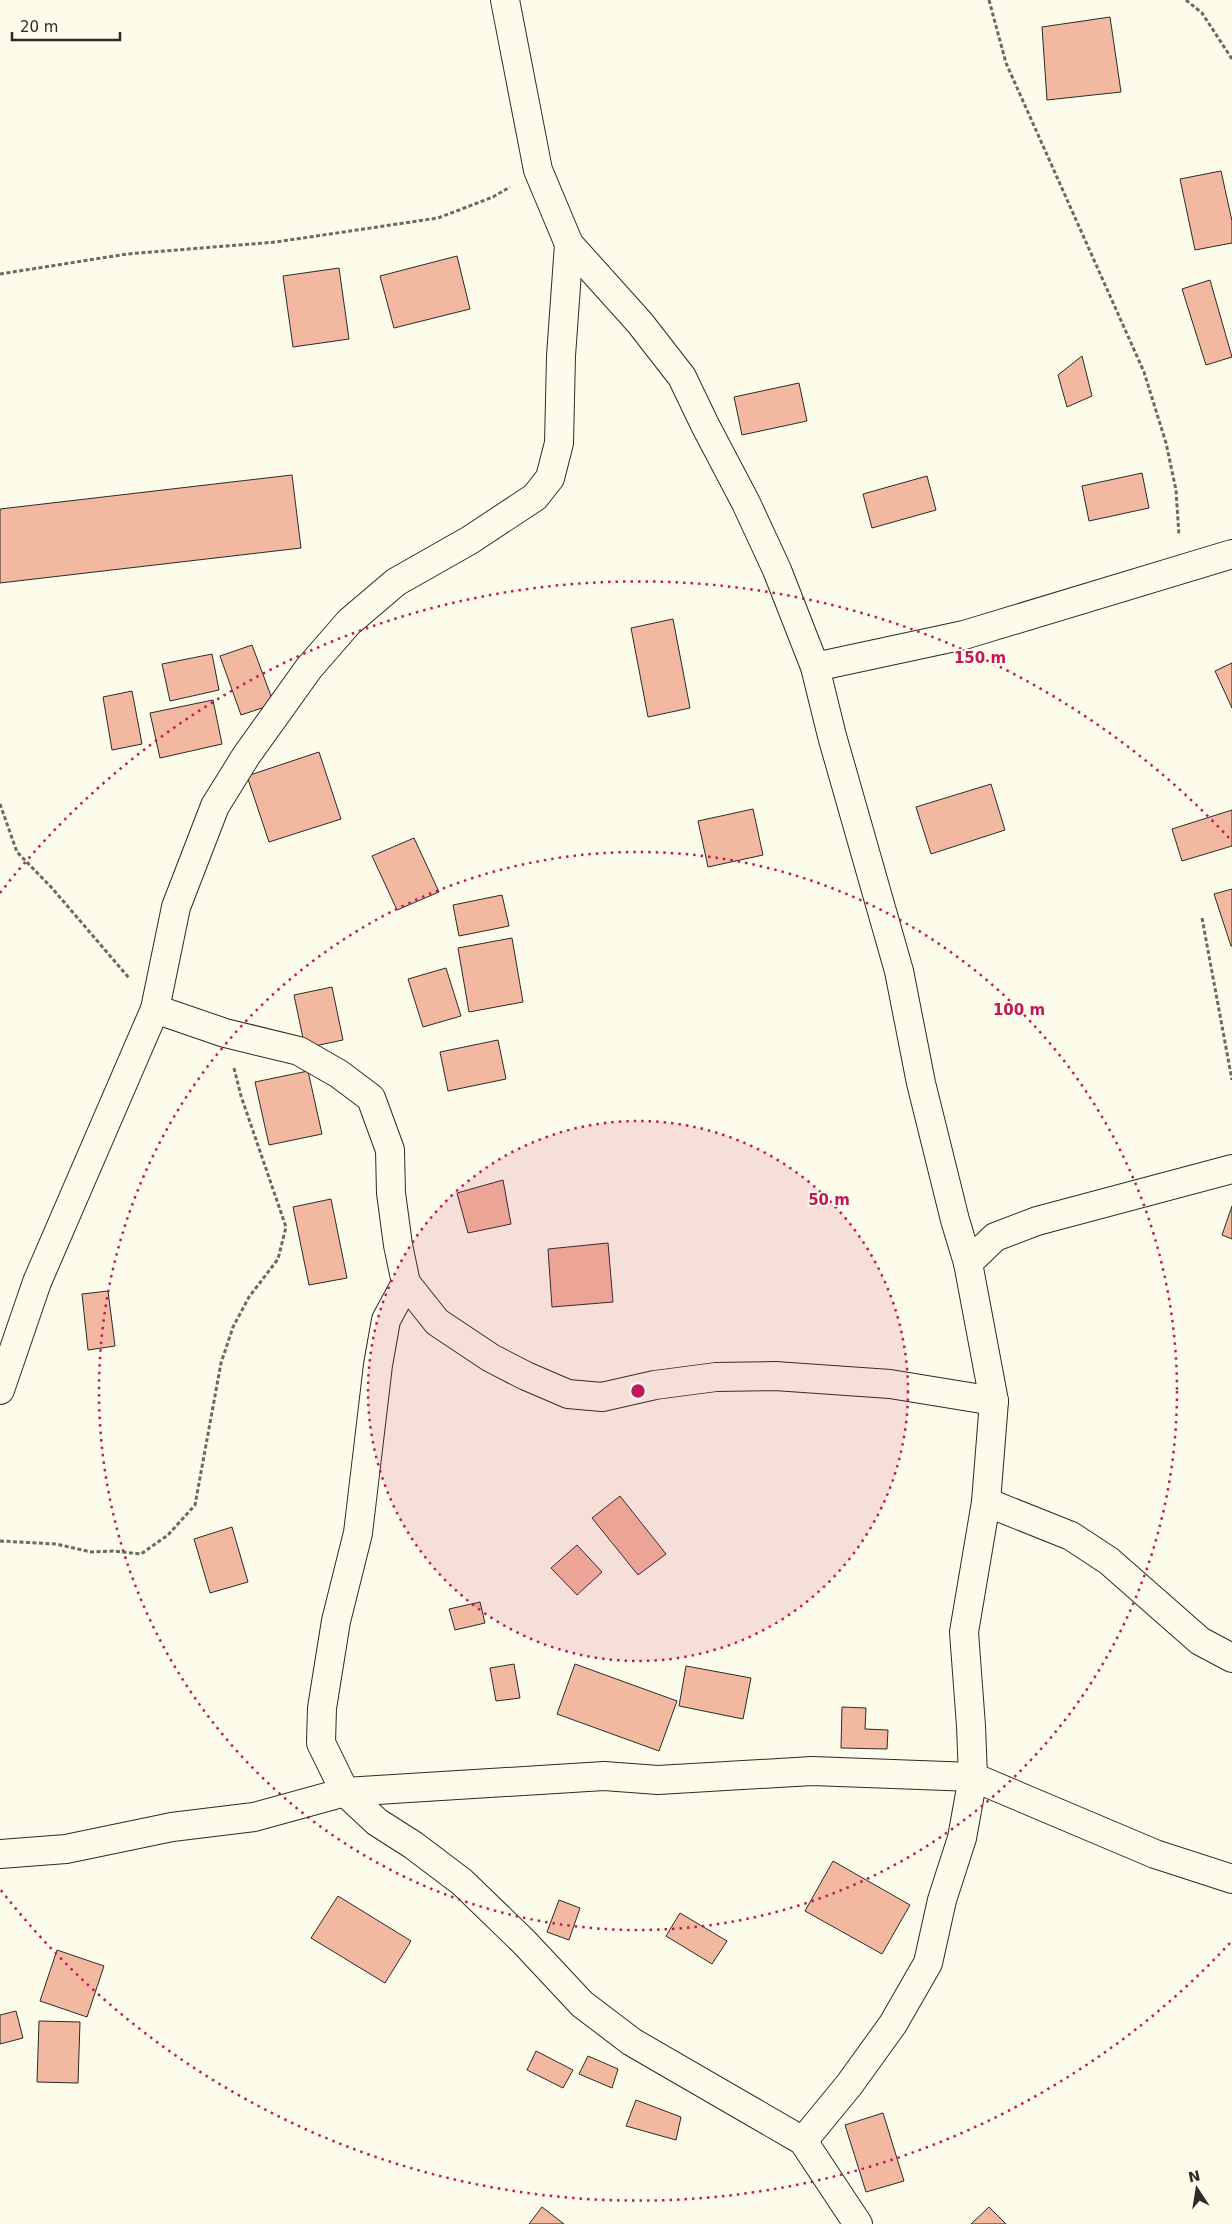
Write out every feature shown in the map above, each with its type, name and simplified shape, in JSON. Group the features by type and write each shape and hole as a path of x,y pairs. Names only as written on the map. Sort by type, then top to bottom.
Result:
{"street":[{"path":"505,0 538,170 569,244 640,323 682,376 769,553 814,667 899,971 921,1082 955,1220 968,1263 994,1401 986,1502 964,1632 972,1726 972,1777 962,1838 942,1900 928,1963 893,2024 849,2085 803,2142"},
{"path":"0,1390 37,1282 155,1009 176,907 215,806 246,756 309,668 349,622 396,582 470,540 535,497 550,478 559,443 569,244"},
{"path":"814,667 964,636 1232,554"},
{"path":"155,1009 225,1034 299,1051 339,1074 371,1098 390,1150 391,1193 398,1246 406,1283 437,1322 491,1358 568,1394 602,1397 655,1385 707,1378 775,1376 890,1384 994,1401"},
{"path":"968,1263 995,1237 1037,1221 1232,1169"},
{"path":"406,1283 386,1320 378,1365 358,1533 336,1621 322,1708 321,1743 345,1792 377,1822 413,1845 462,1882 524,1942 582,2004 632,2042 803,2142 858,2224"},
{"path":"986,1502 1071,1536 1109,1561 1200,1641 1232,1658"},
{"path":"0,1854 66,1849 172,1827 254,1817 345,1792 604,1776 658,1780 812,1771 972,1777 1155,1854 1232,1879"}],"path":[{"path":"989,0 1006,63 1144,372 1166,443 1176,490 1181,569"},
{"path":"1186,0 1202,13 1232,59"},
{"path":"0,274 127,254 276,242 438,218 493,197 538,170"},
{"path":"0,804 17,852 52,888 155,1009"},
{"path":"1202,918 1232,1080"},
{"path":"0,1541 56,1544 91,1552 140,1554 168,1535 195,1505 221,1363 237,1319 249,1297 278,1259 286,1226 241,1096 225,1034"}],"building":[{"path":"1110,17 1121,92 1047,100 1042,27"},
{"path":"1221,171 1232,221 1232,243 1195,250 1180,179"},
{"path":"457,256 470,309 394,328 380,276"},
{"path":"339,268 349,339 293,347 283,276"},
{"path":"1210,280 1232,357 1206,365 1182,289"},
{"path":"1082,356 1092,396 1067,407 1058,375"},
{"path":"799,383 807,421 742,435 734,397"},
{"path":"1142,473 1149,508 1089,521 1082,486"},
{"path":"292,475 301,548 0,583 0,509"},
{"path":"927,476 936,510 872,528 863,494"},
{"path":"673,619 690,708 648,717 631,628"},
{"path":"252,645 274,704 241,715 220,656"},
{"path":"212,654 219,690 170,701 162,664"},
{"path":"1232,663 1232,708 1215,671"},
{"path":"132,691 142,744 112,750 103,697"},
{"path":"213,700 222,744 160,758 150,713"},
{"path":"319,752 341,819 269,842 247,776"},
{"path":"991,784 1005,830 931,854 916,807"},
{"path":"753,809 763,855 708,867 698,821"},
{"path":"1232,810 1232,846 1182,861 1172,829"},
{"path":"414,838 439,892 397,910 372,856"},
{"path":"1232,889 1232,946 1231,946 1214,894"},
{"path":"502,895 509,926 459,936 453,905"},
{"path":"512,938 523,1002 469,1012 458,948"},
{"path":"446,968 461,1016 423,1027 408,979"},
{"path":"332,987 343,1040 305,1048 294,995"},
{"path":"498,1040 506,1079 448,1091 440,1052"},
{"path":"308,1071 322,1134 269,1145 255,1082"},
{"path":"503,1180 511,1224 468,1233 457,1193"},
{"path":"331,1199 347,1278 309,1285 293,1207"},
{"path":"1232,1206 1232,1239 1222,1235"},
{"path":"608,1243 613,1302 552,1307 548,1249"},
{"path":"108,1291 115,1346 88,1350 82,1294"},
{"path":"620,1496 666,1554 638,1575 592,1518"},
{"path":"232,1527 248,1582 210,1593 194,1539"},
{"path":"577,1545 602,1572 577,1595 551,1568"},
{"path":"480,1602 485,1623 455,1630 449,1609"},
{"path":"514,1664 520,1698 496,1701 490,1668"},
{"path":"575,1664 677,1701 659,1751 557,1714"},
{"path":"686,1666 751,1678 743,1719 679,1706"},
{"path":"842,1707 866,1708 865,1729 888,1730 887,1749 841,1748"},
{"path":"833,1861 910,1905 882,1954 805,1911"},
{"path":"338,1896 411,1941 385,1983 311,1938"},
{"path":"559,1900 580,1908 569,1940 547,1932"},
{"path":"680,1913 727,1941 712,1964 666,1936"},
{"path":"57,1950 104,1966 87,2017 40,2001"},
{"path":"16,2011 23,2038 0,2044 0,2015"},
{"path":"39,2021 80,2022 78,2083 37,2082"},
{"path":"536,2051 573,2070 563,2088 527,2070"},
{"path":"588,2056 618,2069 612,2088 579,2074"},
{"path":"636,2100 681,2117 676,2140 626,2126"},
{"path":"883,2113 904,2181 866,2192 845,2125"},
{"path":"542,2207 564,2224 529,2224"},
{"path":"989,2207 1006,2224 971,2224"}]}
